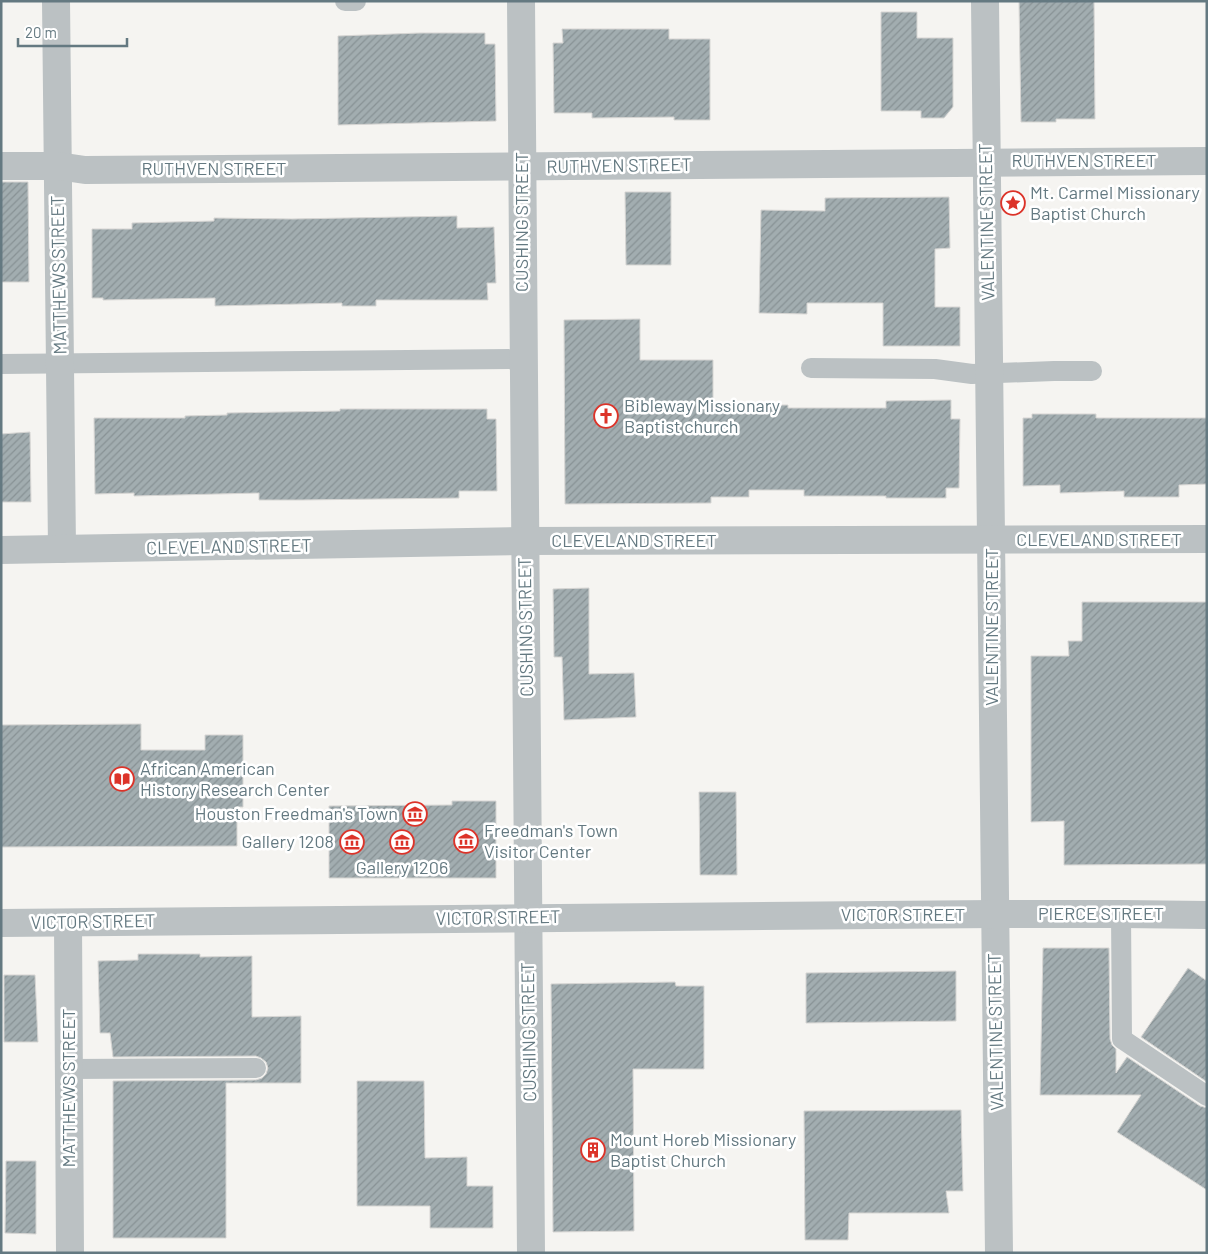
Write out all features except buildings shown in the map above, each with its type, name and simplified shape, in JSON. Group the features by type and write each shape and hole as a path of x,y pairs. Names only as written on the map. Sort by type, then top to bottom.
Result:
{"street":[{"name":"MATTHEWS STREET","path":"56,1 62,549"},
{"name":"CUSHING STREET","path":"521,1 531,1253"},
{"name":"VALENTINE STREET","path":"985,1 999,1253"},
{"name":"RUTHVEN STREET","path":"1,166 58,166 85,170 1207,161"},
{"name":"CLEVELAND STREET","path":"1,550 525,542 1207,539"},
{"name":"PIERCE STREET","path":"995,914 1207,915"},
{"name":"VICTOR STREET","path":"1,923 995,914"},
{"name":"MATTHEWS STREET","path":"68,923 70,1253"}],"lane":[{"path":"344,2 356,1"},
{"path":"1,364 523,359"},
{"path":"812,368 935,369 972,374 1054,370 1092,371"},
{"path":"1121,914 1122,1039 1207,1096"},
{"path":"69,1069 256,1068"}],"place":[{"name":"Mt. Carmel Missionary Baptist Church","path":"1013,203"},
{"name":"Bibleway Missionary Baptist church","path":"606,416"},
{"name":"African American History Research Center","path":"122,779"},
{"name":"Houston Freedman's Town","path":"415,814"},
{"name":"Freedman's Town Visitor Center","path":"466,841"},
{"name":"Gallery 1208","path":"352,842"},
{"name":"Gallery 1206","path":"402,842"},
{"name":"Mount Horeb Missionary Baptist Church","path":"593,1150"}]}
